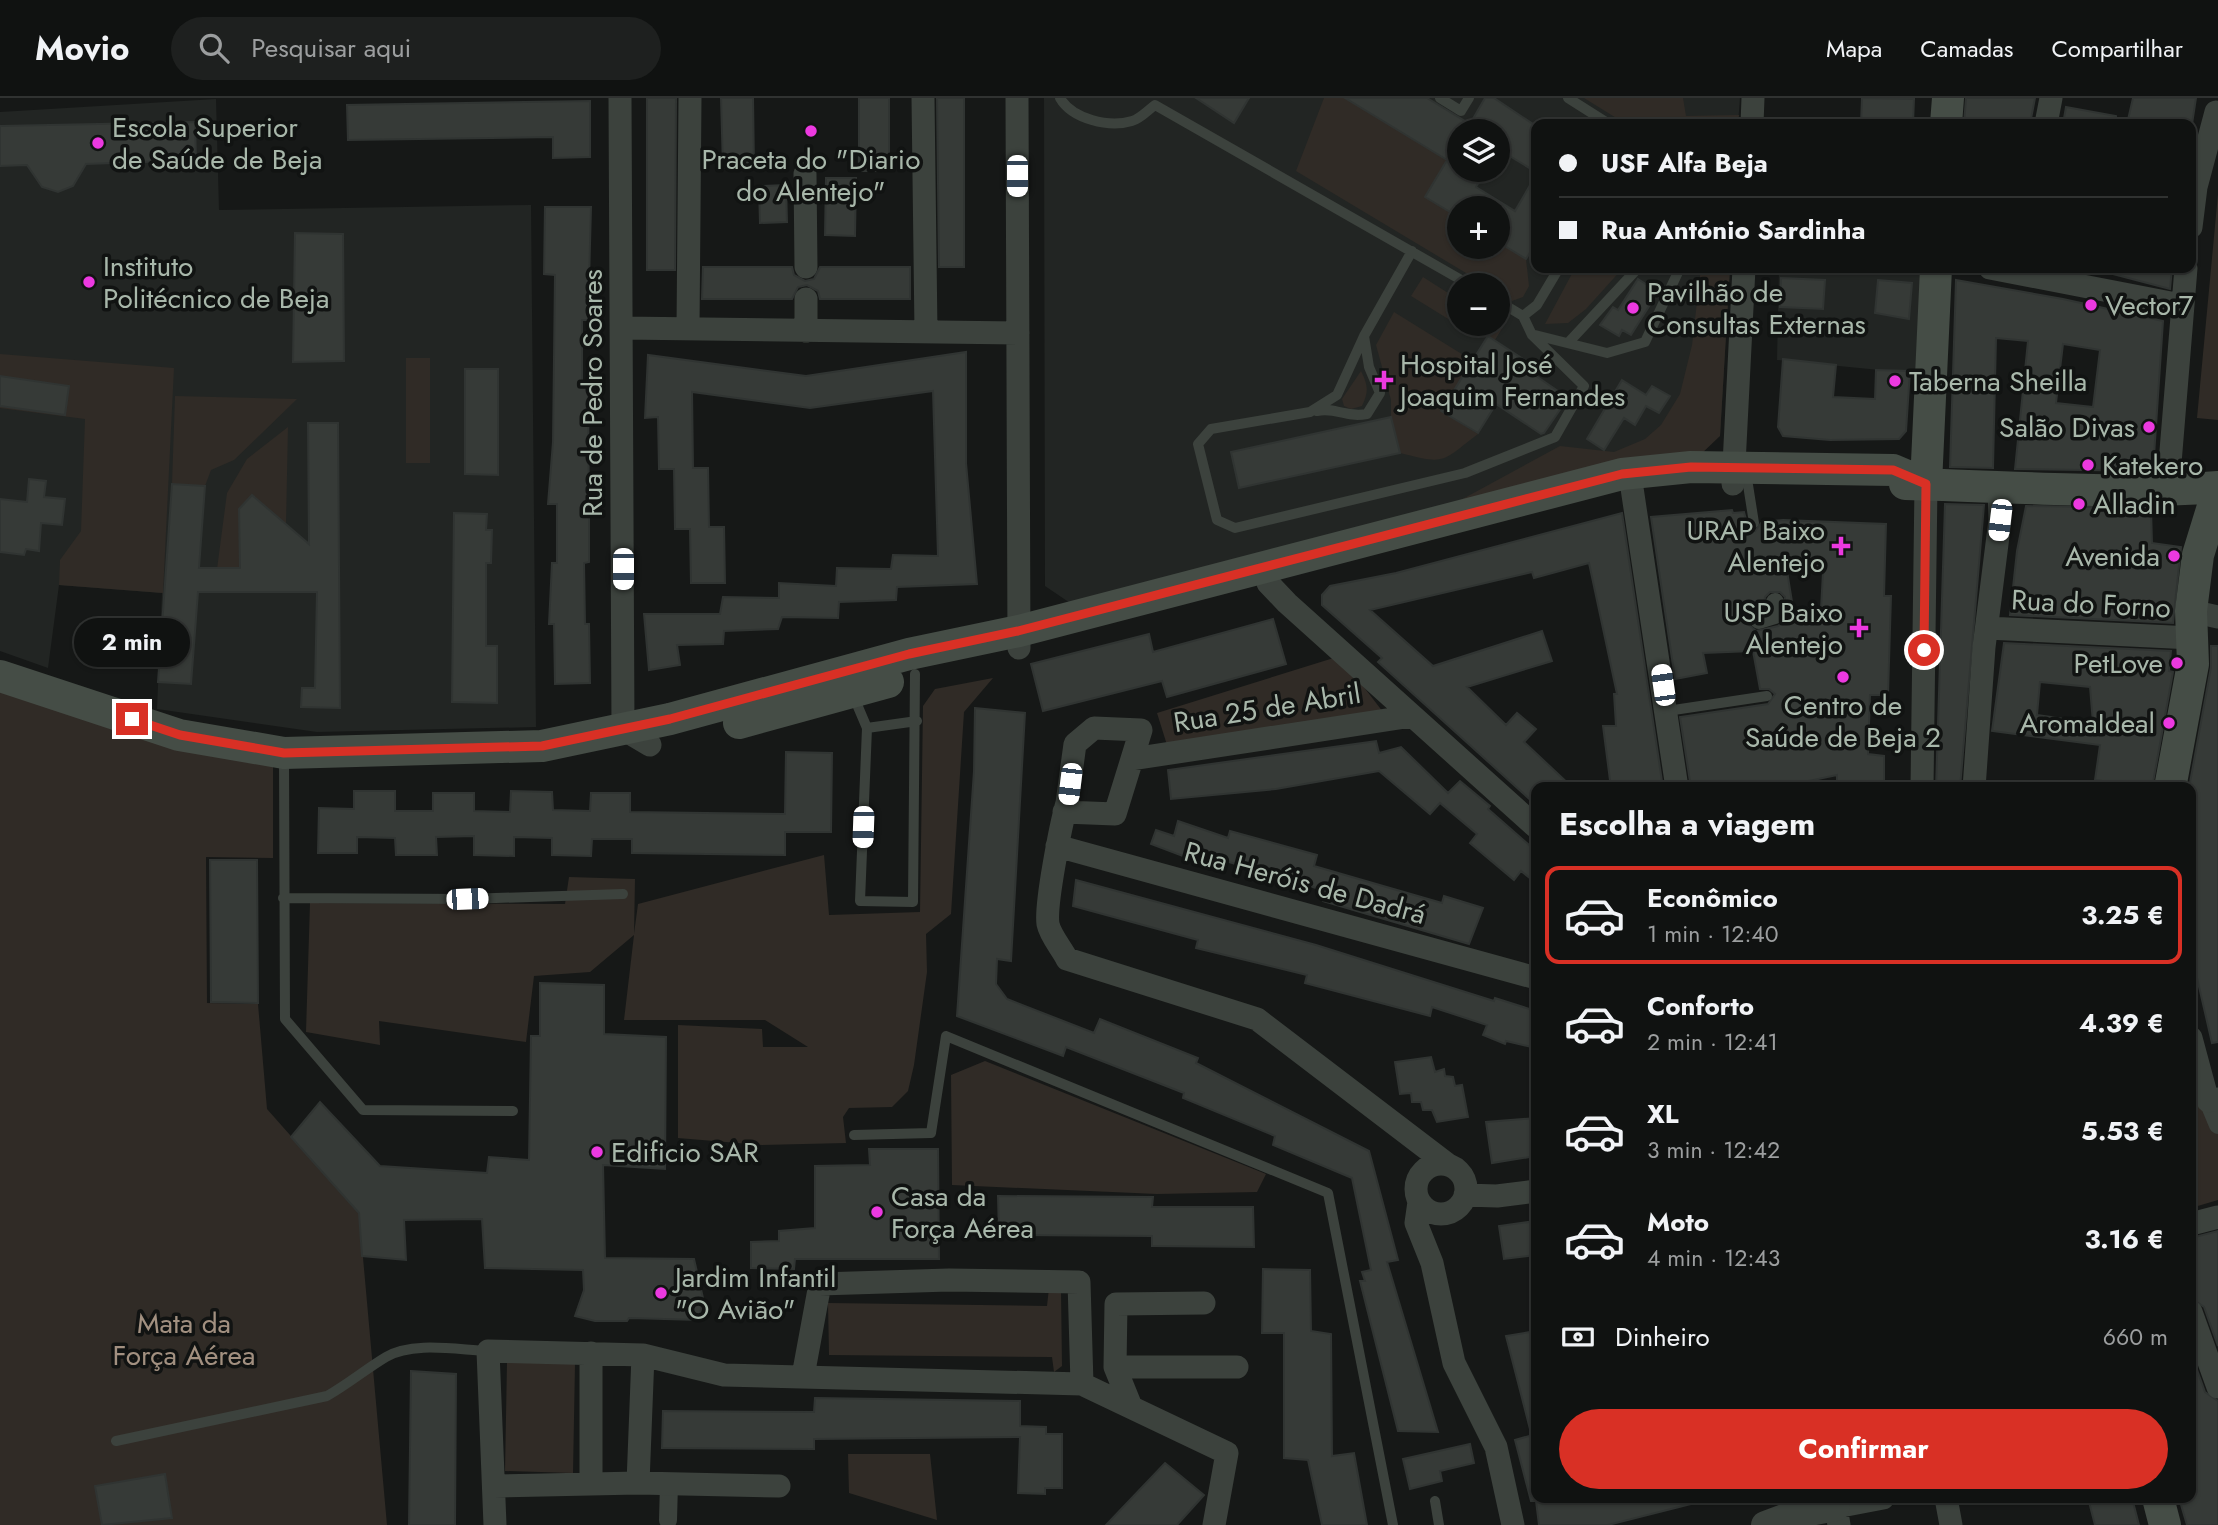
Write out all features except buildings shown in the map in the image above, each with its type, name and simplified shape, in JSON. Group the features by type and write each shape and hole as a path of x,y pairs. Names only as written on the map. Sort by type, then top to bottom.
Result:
{"main road":[{"path":"1946,119 1948,98"},
{"path":"1926,484 1936,273"},
{"path":"636,737 852,692 1018,639 1622,474 1662,468 1738,479"},
{"path":"0,676 180,735 284,753 542,746 578,752 909,654 1018,639 1268,583 1632,488 1893,470 1926,484 1999,489 2163,491 2218,488 2198,555 2200,622 2171,782"},
{"path":"2159,1503 2165,1525"}],"street":[{"name":"Rua de Pedro Soares","path":"621,98 622,328 636,737"},
{"path":"688,329 690,98"},
{"path":"923,98 926,332"},
{"path":"1017,98 1018,639"},
{"path":"1752,119 1753,98"},
{"path":"2047,119 2050,98"},
{"path":"2196,187 2212,108"},
{"path":"805,174 806,267"},
{"path":"1738,479 1744,273"},
{"path":"2034,273 2181,305"},
{"path":"2163,491 2169,463 2185,273"},
{"path":"806,299 806,331"},
{"path":"622,328 1018,333"},
{"path":"1922,782 1926,484"},
{"path":"1632,488 1676,782"},
{"path":"1975,782 1987,628 2000,520 1999,489"},
{"path":"1268,583 1531,823"},
{"path":"1759,620 1775,615 1775,602"},
{"name":"Rua do Forno","path":"1987,628 2200,622"},
{"name":"Rua 25 de Abril","path":"1132,759 1412,716"},
{"name":"Rua 25 de Abril","path":"1064,812 1115,814 1141,730 1094,728 1075,744 1057,846 1048,925 1067,958 1257,1019 1447,1164"},
{"name":"Rua Heróis de Dadrá","path":"1057,846 1531,977"},
{"path":"2196,1052 2213,1100 2218,1125"},
{"path":"1397,1127 1417,1193 1416,1223 1432,1263 1454,1363 1496,1447 1513,1525"},
{"path":"1417,1193 1427,1167 1447,1164 1462,1176 1460,1203 1438,1234 1432,1263"},
{"path":"1417,1193 1435,1214 1460,1203 1531,1192"},
{"path":"2196,1223 2218,1217"},
{"path":"803,1376 820,1284 949,1280 1079,1282 1082,1384"},
{"path":"1130,1405 1115,1367 1116,1304 1204,1303"},
{"path":"2196,1326 2218,1387"},
{"path":"495,1525 488,1351 643,1355 724,1375 1082,1384 1227,1453 1214,1525"},
{"path":"591,1483 592,1353"},
{"path":"638,1483 643,1355"},
{"path":"1115,1367 1237,1367"},
{"path":"494,1486 591,1483 779,1486"},
{"path":"668,1520 669,1484"},
{"path":"1780,1513 1838,1516 1870,1503"},
{"path":"1947,1503 1951,1525"}],"lane":[{"path":"1060,98 1074,113 1106,124 1133,121 1155,105 1450,273"},
{"path":"1440,98 1461,111 1469,98"},
{"path":"1568,98 1601,119"},
{"path":"1310,412 1337,395 1364,336 1412,251"},
{"path":"1523,316 1536,305 1556,273"},
{"path":"1568,344 1633,273"},
{"path":"1532,335 1607,353 1645,342 1678,273"},
{"path":"1364,336 1369,367 1380,394 1367,414 1349,417 1329,408 1211,429 1198,444 1217,520 1235,528 1465,473 1555,438 1584,386 1532,335 1523,316 1510,308"},
{"path":"1738,479 1754,523"},
{"path":"852,692 867,728 860,901 913,902 917,721 915,674"},
{"path":"1667,711 1767,696"},
{"path":"867,728 917,721"},
{"path":"284,753 285,1019 363,1110 513,1111"},
{"path":"283,898 467,899 623,894"},
{"path":"854,1135 931,1133 946,1035 1328,1193 1393,1525"},
{"path":"116,1441 327,1396 357,1380 387,1356 403,1351 488,1351"},
{"path":"1435,1501 1439,1525"}],"shaded area":[{"name":"Hospital José Joaquim Fernandes","path":"1044,98 1740,98 1738,119 1531,119 1531,273 1730,273 1720,436 1076,607 1045,586"},
{"path":"216,99 219,210 531,205 536,727 317,732 157,709 162,593 59,585 48,668 0,651 0,112"},
{"path":"1779,273 1921,273 1920,374 1777,360"}],"green space":[{"path":"1324,98 1345,98 1447,160 1425,197 1447,211 1447,259 1510,259 1510,249 1526,259 1529,286 1523,297 1512,301 1510,273 1466,273 1296,171"},
{"path":"1584,98 1683,98 1686,116 1739,115 1739,119 1618,119"},
{"path":"2218,194 2218,420 2197,418"},
{"path":"1572,273 1618,273 1586,309 1568,323 1545,324"},
{"path":"1700,273 1730,273 1720,436 1699,456 1446,508 1560,446 1614,452 1645,439 1661,425 1680,394 1692,345"},
{"path":"1423,277 1447,292 1447,318 1411,296"},
{"path":"1394,312 1473,361 1442,411 1478,434 1443,458 1427,459 1400,453 1391,417 1391,400 1376,345"},
{"path":"0,354 174,368 163,593 59,585 60,560 81,531 85,419 0,408"},
{"path":"406,358 430,358 430,463 406,463"},
{"path":"1361,371 1366,385 1366,397 1362,406 1351,409 1344,406 1342,399"},
{"path":"175,396 297,399 234,460 211,470 205,486 172,484"},
{"path":"288,427 286,524 252,495 239,509 240,568 226,568 226,592 214,592 227,493 247,459"},
{"path":"1340,656 1383,712 1167,745 1157,713"},
{"path":"993,678 964,712 951,914 926,934 927,972 908,1091 892,1107 849,1108 843,1117 846,1143 762,1145 678,1138 678,1025 762,1029 763,1047 808,1047 765,1020 624,1020 634,935 590,972 534,976 526,1042 379,1021 380,1045 306,1032 310,903 565,904 569,877 635,879 634,934 638,904 824,855 829,915 920,912 923,706 935,689"},
{"name":"Mata da Força Aérea","path":"0,685 273,762 273,858 206,857 207,1003 258,1004 267,1109 359,1213 387,1525 0,1525"},
{"path":"2196,1060 2218,1126 2218,1200 2196,1207"},
{"path":"985,1061 1266,1174 1257,1192 1157,1194 952,1185 951,1075"},
{"path":"1049,1288 1061,1290 1062,1366 1054,1372 1052,1357 829,1355 828,1303 1047,1306"},
{"path":"507,1362 575,1364 573,1473 505,1471"},
{"path":"848,1454 930,1454 937,1520 849,1493"}],"place":[{"name":"Praceta do \"Diario do Alentejo\"","path":"811,131"},
{"name":"Escola Superior de Saúde de Beja","path":"98,143"},
{"name":"Instituto Politécnico de Beja","path":"89,282"},
{"name":"Vector7","path":"2091,305"},
{"name":"Pavilhão de Consultas Externas","path":"1633,308"},
{"name":"Hospital José Joaquim Fernandes","path":"1384,380"},
{"name":"Taberna Sheilla","path":"1895,381"},
{"name":"Salão Divas","path":"2149,427"},
{"name":"Katekero","path":"2088,465"},
{"name":"Alladin","path":"2079,504"},
{"name":"URAP Baixo Alentejo","path":"1841,546"},
{"name":"Avenida","path":"2174,556"},
{"name":"USP Baixo Alentejo","path":"1859,628"},
{"name":"PetLove","path":"2177,663"},
{"name":"Centro de Saúde de Beja 2","path":"1843,677"},
{"name":"AromaIdeal","path":"2169,723"},
{"name":"Edificio SAR","path":"597,1152"},
{"name":"Casa da Força Aérea","path":"877,1212"},
{"name":"Jardim Infantil \"O Avião\"","path":"661,1293"}],"route":[{"path":"132,719 180,735 284,753 542,746 670,719 909,654 1018,631 1622,474 1662,468 1893,470 1926,484 1924,650"}]}
